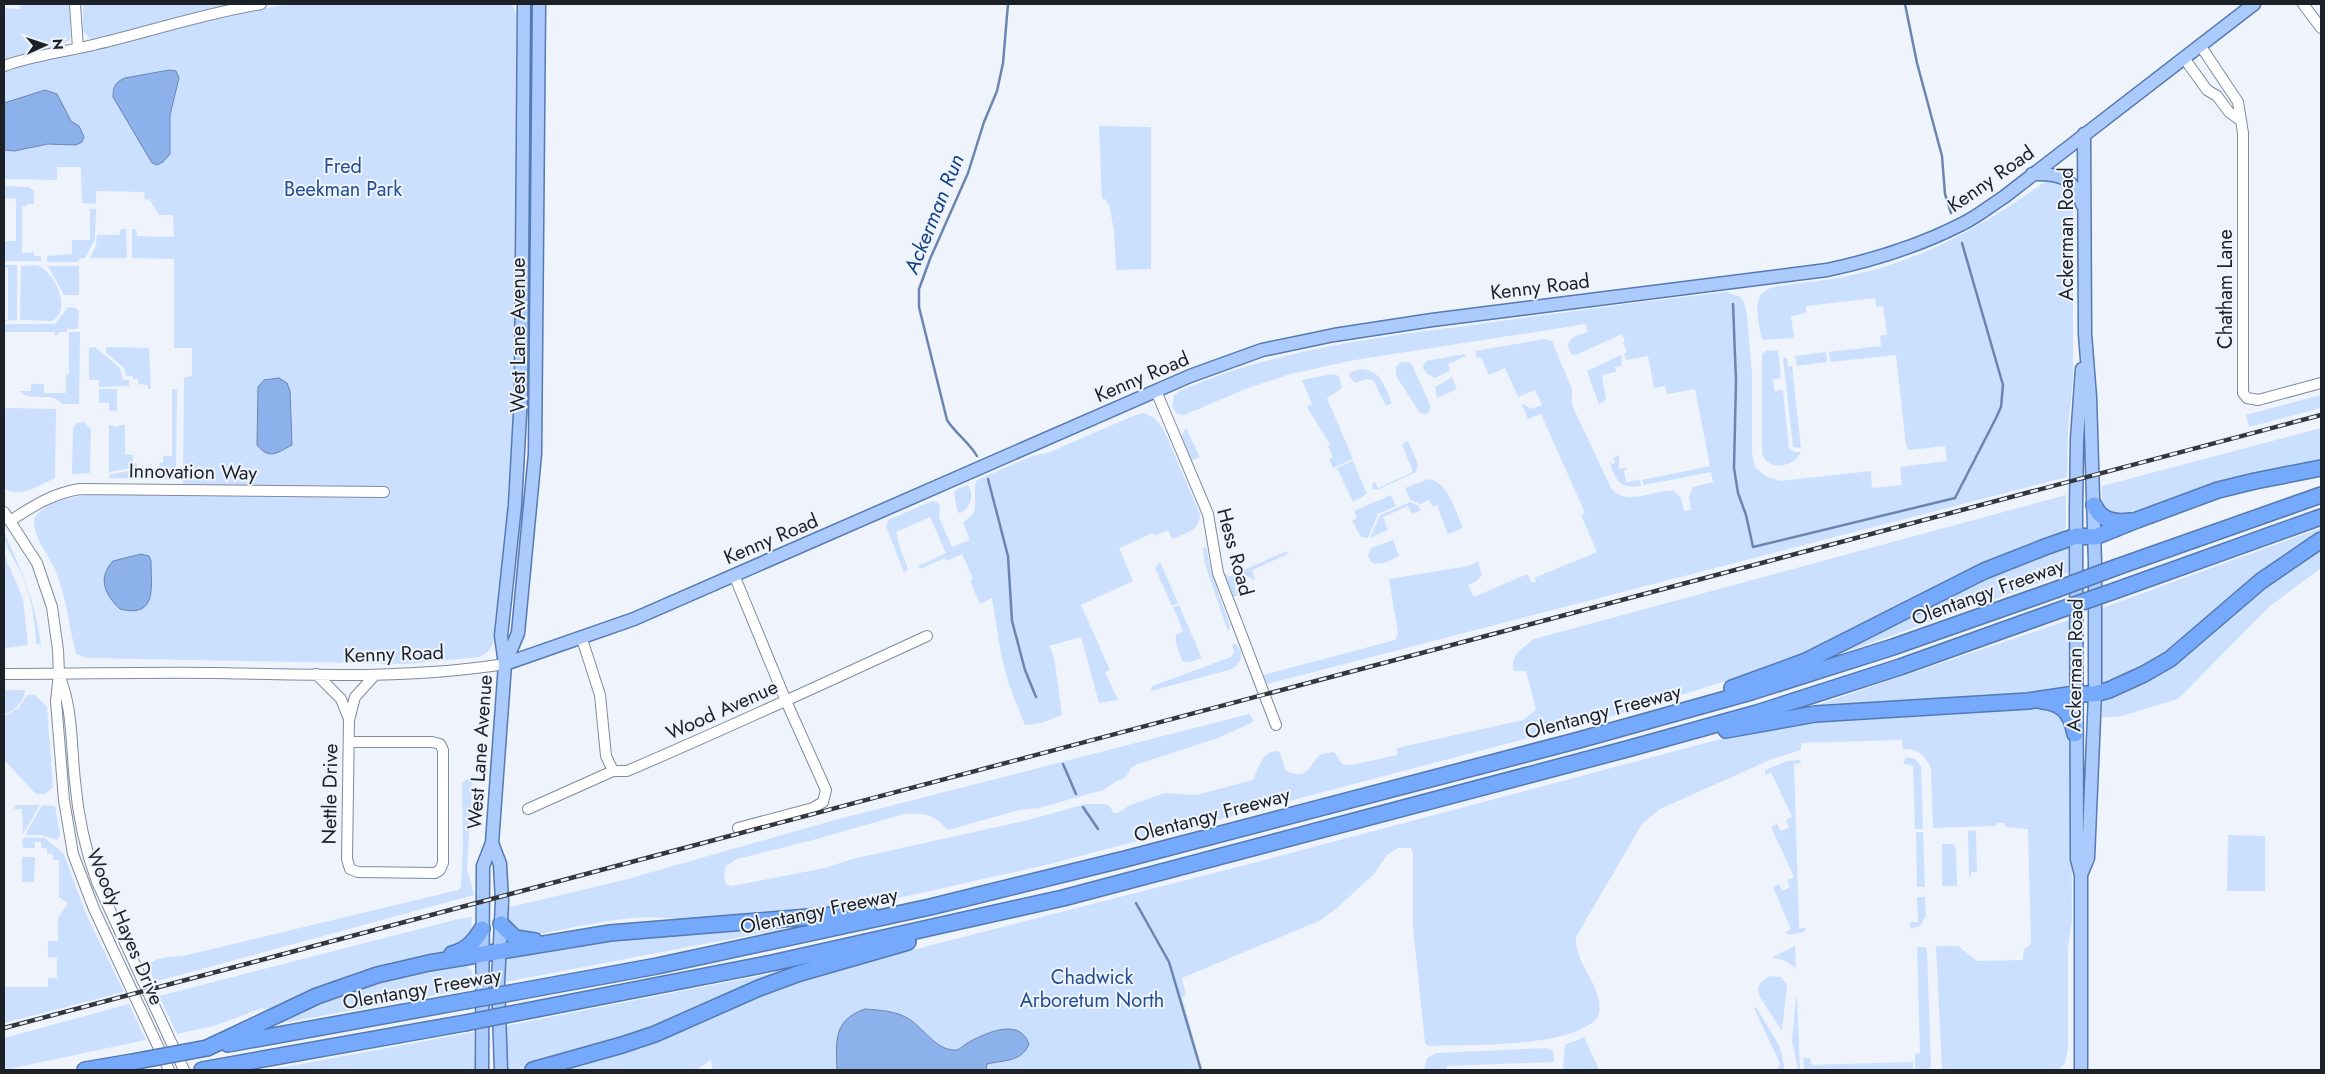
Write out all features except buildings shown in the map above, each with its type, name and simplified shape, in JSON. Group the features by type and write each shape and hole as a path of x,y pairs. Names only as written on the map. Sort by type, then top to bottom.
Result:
{"highway":[{"path":"1621,729 1806,661 1984,571 2076,536 2095,537 2218,490 2321,468"},
{"name":"Olentangy Freeway","path":"85,1070 694,958 930,907 1135,856 1621,729 1751,692 1893,647 2321,495"},
{"path":"2094,505 2097,511 2110,521 2137,520"},
{"name":"Olentangy Freeway","path":"209,1069 465,1023 772,963 1063,898 1627,749 1757,712 1873,676 2321,517"},
{"path":"1627,749 1815,714 2028,701 2075,694 2095,694 2126,683 2170,659 2261,581 2321,540"},
{"path":"2028,701 2045,702 2061,706 2068,712 2075,734"},
{"path":"539,1069 655,1034 759,988 800,973 1063,898"},
{"path":"207,1048 317,996 377,975 429,963 557,941 645,929 796,920 930,907"},
{"path":"501,924 508,933 521,940 557,941"},
{"path":"429,963 463,951 475,940 482,929"}],"main road":[{"name":"West Lane Avenue","path":"482,1070 483,866 492,843 505,664 501,636 515,505 521,396 524,4"},
{"name":"West Lane Avenue","path":"505,664 518,633 535,454 539,4"},
{"name":"Kenny Road","path":"505,664 582,639 634,619 1156,391 1225,363 1305,340 1432,320 1828,270 1919,244 1964,224 2004,197 2254,4"},
{"name":"Ackerman Road","path":"2081,1070 2081,875 2077,859 2075,694 2077,439 2085,334 2084,134"},
{"path":"2032,174 2054,174 2066,179 2076,190 2085,213"},
{"name":"Ackerman Road","path":"2081,875 2088,858 2095,694 2095,537 2090,397 2085,334"},
{"name":"West Lane Avenue","path":"492,843 500,864 501,924 498,982 501,1070"}],"street":[{"path":"75,4 78,48"},
{"path":"4,66 42,55 261,4"},
{"path":"2302,4 2321,28"},
{"name":"Chatham Lane","path":"2200,45 2238,102 2243,133 2244,393 2247,398 2258,400 2321,383"},
{"path":"2184,58 2207,90 2217,96 2229,112 2240,120"},
{"name":"Hess Road","path":"1156,391 1208,514 1218,573 1276,726"},
{"name":"Innovation Way","path":"7,517 50,497 80,489 384,492"},
{"path":"7,517 37,563 49,594 56,627 59,674"},
{"path":"734,575 786,701 824,782 826,796 823,802 813,808 738,828"},
{"name":"Wood Avenue","path":"528,809 614,772 620,773 629,770 928,636"},
{"path":"582,639 600,695 606,756 614,772"},
{"name":"Kenny Road","path":"4,674 375,675 438,672 505,664"},
{"name":"Woody Hayes Drive","path":"59,674 56,697 57,718 64,800 74,854 94,909 169,1070"},
{"name":"Woody Hayes Drive","path":"59,674 68,695 78,811 87,854 97,882 184,1070"},
{"name":"Nettle Drive","path":"316,674 341,699 349,720"},
{"name":"Nettle Drive","path":"349,742 432,742 440,744 443,750 443,863 440,870 434,873 358,872 350,869 347,859 349,720 355,697 375,675"}],"green space":[{"path":"21,4 71,4 70,40 57,46 4,59 4,8 20,9"},
{"path":"83,4 235,4 92,41 83,31"},
{"name":"Fred Beekman Park","path":"290,4 512,4 516,12 515,391 511,491 502,584 493,643 490,650 480,657 407,664 87,658 76,654 60,582 36,533 34,519 45,508 61,500 81,496 126,493 183,495 184,377 192,376 192,348 174,348 174,259 132,258 132,229 136,229 137,236 174,237 173,215 159,215 149,199 145,200 144,192 96,191 96,204 82,203 81,167 57,167 57,180 4,179 4,71 28,63 104,48 220,18"},
{"path":"1099,126 1151,127 1151,269 1116,270 1114,230 1109,205 1105,199 1102,199"},
{"path":"2054,179 2062,181 2073,193 2073,379 2068,429 2067,477 1267,684 1263,675 1395,640 1398,633 1389,579 1468,566 1478,561 1482,575 1477,581 1468,585 1474,597 1527,574 1532,583 1536,582 1534,578 1597,552 1581,515 1585,513 1541,414 1528,419 1522,405 1524,404 1530,409 1542,405 1535,390 1518,397 1505,368 1489,375 1481,357 1477,358 1475,351 1544,339 1552,341 1572,389 1572,405 1611,488 1625,497 1674,491 1681,498 1684,511 1691,510 1689,497 1693,487 1713,482 1711,472 1644,485 1642,480 1710,466 1695,389 1667,394 1665,386 1654,388 1648,356 1626,360 1624,354 1627,352 1622,334 1576,355 1571,354 1569,342 1575,337 1588,332 1586,324 1355,360 1290,374 1248,388 1184,415 1177,414 1172,407 1174,396 1178,392 1248,366 1319,348 1427,331 1727,292 1740,297 1744,302 1747,316 1752,373 1752,452 1755,467 1765,476 1780,481 1871,471 1872,488 1902,485 1900,467 1947,461 1945,446 1909,450 1906,445 1896,355 1830,362 1829,352 1881,346 1880,336 1887,335 1883,306 1876,307 1875,298 1806,306 1806,313 1791,316 1794,336 1792,338 1763,340 1757,314 1758,301 1761,295 1773,287 1842,277 1879,268 1929,250 1978,225 2046,181"},
{"path":"4,186 28,187 34,191 34,204 27,204 27,206 22,207 22,253 34,252 34,256 41,256 41,261 4,261 4,241 16,241 16,199 4,198"},
{"path":"90,209 96,209 95,239 85,258 81,258 77,262 47,262 47,256 72,254 72,240 90,240"},
{"path":"121,229 126,229 127,258 90,258 96,246 97,235 119,235"},
{"path":"4,265 17,265 17,320 4,321 8,319 8,268 4,267"},
{"path":"35,265 48,272 61,298 59,315 52,321 20,320 21,266"},
{"path":"48,266 79,266 79,295 64,295"},
{"path":"68,307 79,311 78,329 67,329 67,332 59,332 58,335 55,335 55,332 4,332 4,324 55,324"},
{"path":"69,332 80,332 79,404 62,404 53,398 31,397 18,391 31,391 31,384 44,384 44,393 66,393 66,374 69,374"},
{"path":"95,347 120,368 123,380 129,380 129,386 99,387 99,380 89,380 89,348"},
{"path":"106,347 149,348 151,389 148,389 148,385 138,384 138,379 133,379 133,376 126,376 124,368 106,353"},
{"path":"1767,350 1778,351 1781,378 1773,379 1774,391 1783,390 1789,448 1794,452 1801,452 1793,461 1782,465 1770,463 1765,460 1762,454 1762,354"},
{"path":"1826,352 1827,362 1797,366 1795,356"},
{"path":"1464,354 1466,356 1448,364 1450,371 1435,378 1427,374 1423,367 1426,361"},
{"path":"1621,355 1622,366 1615,367 1616,372 1602,375 1606,400 1599,404 1587,371"},
{"path":"1783,358 1787,358 1788,366 1792,366 1801,448 1793,447"},
{"path":"1401,362 1410,363 1413,367 1430,405 1430,411 1426,414 1420,413 1396,376 1396,367"},
{"path":"1361,369 1373,372 1378,376 1392,403 1386,406 1373,380 1367,379 1355,383 1349,376 1351,372"},
{"path":"1333,374 1339,376 1342,388 1327,398 1353,459 1333,468 1329,459 1333,458 1328,446 1330,445 1307,407 1312,404 1302,380"},
{"path":"1452,377 1457,389 1437,398 1435,387"},
{"path":"99,389 117,389 117,411 109,411 109,403 99,403"},
{"path":"172,389 177,389 176,469 159,466 159,463 163,463 163,456 172,456"},
{"path":"2321,395 2321,408 2249,427 2246,415"},
{"path":"7,408 56,409 55,478 23,492 10,491 4,488 4,410"},
{"path":"1144,413 1154,418 1163,428 1200,514 1198,524 1191,531 1172,539 1168,530 1154,536 1153,533 1119,548 1133,581 1081,605 1110,670 1105,672 1118,700 1099,703 1081,637 1049,646 1054,657 1062,715 1041,723 1025,725 1009,685 1001,654 992,598 980,604 970,581 973,579 962,554 946,561 945,558 920,569 918,566 946,553 930,517 896,532 908,569 904,573 886,526 888,520 932,501 937,502 940,506 939,517 952,547 970,540 963,522 969,518 975,508 975,486 977,480 1032,456 1050,452"},
{"path":"84,422 91,429 90,473 72,474 73,428 77,423"},
{"path":"109,425 118,427 119,425 125,425 125,454 133,455 133,463 137,463 137,467 109,472"},
{"path":"1186,428 1200,457 1190,461 1182,440 1183,432"},
{"path":"2321,428 2321,461 2193,491 2122,517 2111,518 2102,505 2102,486"},
{"path":"1408,441 1418,464 1416,472 1377,490 1373,489 1372,485 1375,482 1378,488 1413,472 1402,444"},
{"path":"1619,455 1619,469 1628,467 1624,471 1626,482 1640,480 1641,486 1624,485 1617,479 1610,463 1614,464 1615,461 1612,459"},
{"path":"1353,461 1367,494 1353,502 1337,468"},
{"path":"143,468 176,471 175,479 109,478 109,475"},
{"path":"1429,479 1442,486 1454,506 1463,528 1448,534 1437,505 1433,507 1429,500 1421,504 1410,500 1405,488"},
{"path":"968,485 971,493 969,505 959,513 954,493 957,489"},
{"path":"1391,495 1396,506 1378,514 1368,538 1361,537 1352,521 1357,518 1354,511"},
{"path":"2066,495 2066,526 2061,536 2013,551 1850,635 1775,666 1616,715 1050,864 851,907 683,920 645,917 607,921 531,936 524,936 508,925 506,908 624,880 831,821 1249,714 1253,722 1218,738 1138,764 1131,768 1126,777 1103,790 1039,808 1019,810 948,830 929,816 904,814 737,859 726,866 724,877 726,884 732,886 825,868 852,859 1028,820 1086,804 1103,804 1110,806 1113,813 1118,813 1130,805 1165,793 1196,795 1253,780 1262,760 1273,751 1279,751 1286,771 1293,774 1307,771 1319,756 1326,753 1334,752 1342,764 1352,765 1397,755 1397,748 1523,720 1536,710 1526,671 1514,671 1513,665 1518,652 1534,639"},
{"path":"1410,502 1419,506 1421,510 1412,514 1408,506 1383,517 1388,530 1370,538 1380,515"},
{"path":"2321,528 2321,535 2157,661 2105,684 2102,683 2102,608"},
{"path":"4,532 22,573 31,600 41,645 36,644 31,601 22,575 8,549"},
{"path":"1393,540 1399,556 1381,564 1370,561 1368,555 1371,548"},
{"path":"2063,546 2069,547 2071,551 2071,572 1834,656 1833,654 1981,578"},
{"path":"1206,547 1212,575 1230,626 1228,632 1205,564 1203,548"},
{"path":"2321,547 2321,568 2270,606 2178,699 2118,717 2102,717 2103,700 2107,696 2163,674 2235,610 2289,567"},
{"path":"1287,551 1288,554 1252,570 1255,581 1247,576 1240,578 1235,587 1238,595 1231,598 1224,579 1226,573 1228,577"},
{"path":"4,554 23,599 28,645 4,648"},
{"path":"1160,562 1178,603 1172,606 1155,568"},
{"path":"1179,605 1201,656 1201,658 1190,662 1182,661 1176,643 1176,635 1183,631 1173,607"},
{"path":"2072,619 2071,689 2068,693 1818,708 1817,705"},
{"path":"1235,644 1240,650 1241,657 1238,664 1232,669 1151,691 1152,686 1231,657 1234,652 1232,645"},
{"path":"4,690 25,690 23,698 18,705 12,711 4,714"},
{"path":"27,695 35,695 47,707 53,787 45,794 36,794 4,760 4,716 19,708"},
{"name":"Chadwick Arboretum North","path":"2047,705 2059,708 2070,735 2071,746 2072,921 2068,947 2068,1047 2065,1063 2059,1070 1942,1070 1936,946 1958,946 1977,961 2023,960 2024,949 2031,944 2028,829 2005,827 2005,823 1997,823 1996,826 1933,828 1931,769 1921,754 1913,750 1903,749 1902,740 1801,743 1801,750 1772,759 1660,809 1642,824 1576,937 1580,957 1598,997 1600,1007 1598,1017 1585,1027 1566,1035 1518,1043 1428,1046 1425,1043 1413,927 1413,853 1411,848 1398,848 1387,855 1374,874 1336,909 1319,921 1182,978 1186,995 1182,997 1202,1070 712,1070 711,1060 696,1070 549,1070 575,1067 651,1043 767,991 838,969 1257,862 1747,732 1798,723"},
{"path":"1906,757 1915,759 1921,766 1923,829 1915,829 1913,766 1903,764"},
{"path":"1799,760 1802,763 1794,764 1799,928 1806,928 1804,932 1789,935 1785,932 1791,929 1773,887 1779,884 1782,891 1790,887 1787,880 1794,877 1771,827 1777,824 1781,831 1789,827 1786,820 1792,817 1771,772 1765,775 1765,770 1787,761"},
{"path":"473,775 467,868 474,895 154,982 149,965 160,958 183,956 458,890 461,887 463,848 462,783"},
{"path":"15,805 40,805 23,834 22,809 14,809"},
{"path":"42,805 55,806 60,835 57,840 40,835 25,835"},
{"path":"1976,830 1977,872 1971,872 1971,877 1969,877 1968,831"},
{"path":"1916,832 1923,832 1925,887 1917,887"},
{"path":"2228,835 2265,836 2265,891 2227,891"},
{"path":"25,837 45,838 64,854 86,914 124,992 4,1023 4,987 48,987 48,978 57,978 57,958 48,957 48,941 58,941 58,918 68,903 59,897 59,860 53,860 53,854 47,854 47,848 41,848 41,842 35,842 35,848 23,848 22,840"},
{"path":"1942,844 1953,844 1956,849 1957,886 1942,886"},
{"path":"22,857 35,857 34,882 22,882"},
{"path":"1917,897 1925,897 1926,916 1920,926 1911,929 1909,922 1918,922"},
{"path":"472,917 471,933 455,951 401,960 369,968 265,1010 263,1008 214,1026 177,1034 159,996 458,919"},
{"path":"786,924 787,928 505,982 505,961 512,957 596,941"},
{"path":"1795,946 1796,968 1786,961 1772,957"},
{"path":"1917,947 1926,947 1927,950 1931,1065 1929,1070 1915,1070 1915,1054 1920,1053"},
{"path":"468,965 468,968 472,970 473,988 261,1027 311,1005 362,988"},
{"path":"779,972 781,975 618,1042 516,1070 507,1069 505,1026"},
{"path":"1769,976 1781,977 1787,985 1782,1031 1760,997 1758,989 1760,983"},
{"path":"1796,996 1800,1070 1798,1070 1792,1041"},
{"path":"129,1004 146,1040 4,1070 4,1038"},
{"path":"1756,1007 1780,1047 1785,1070 1777,1070 1780,1064 1754,1008"},
{"path":"474,1032 475,1067 473,1070 274,1070 274,1069"},
{"path":"1584,1037 1599,1070 1563,1069 1565,1045"},
{"path":"1547,1048 1553,1051 1554,1062 1447,1066 1447,1070 1424,1070 1427,1058 1436,1053"},
{"path":"1803,1058 1810,1058 1811,1065 1913,1062 1913,1070 1804,1070"}],"water":[{"path":"169,70 176,71 179,78 170,115 170,154 163,162 157,165 152,163 113,97 113,90 119,81 125,78"},
{"path":"45,90 57,94 71,121 79,126 84,137 82,142 76,145 48,144 14,151 4,150 4,103"},
{"path":"279,378 287,383 290,391 292,445 274,454 270,454 257,445 258,387 264,380"},
{"path":"141,554 149,556 151,561 150,598 147,605 141,609 132,611 120,609 107,592 104,580 105,574 113,561"},
{"path":"865,1009 888,1011 904,1016 935,1042 947,1049 958,1050 976,1038 993,1032 1011,1029 1025,1036 1029,1044 1022,1054 1006,1061 987,1064 986,1070 837,1070 837,1041 842,1025 847,1019"}],"waterway":[{"name":"Ackerman Run","path":"977,456 947,420 919,307 919,289 930,259 968,173 984,122 997,91 1003,63 1008,4"},
{"path":"1905,4 1917,63 1942,156 1945,194 1951,213"},
{"path":"1733,304 1736,381 1734,468 1738,493 1746,515 1753,547 1955,498 2001,407 2003,385 1962,243"},
{"name":"Ackerman Run","path":"988,479 1008,556 1012,621 1025,670 1036,697"},
{"name":"Ackerman Run","path":"1063,764 1076,794"},
{"name":"Ackerman Run","path":"1083,807 1098,829"},
{"name":"Ackerman Run","path":"1136,903 1169,962 1201,1070"}],"railway":[{"path":"4,1028 2321,415"}]}
